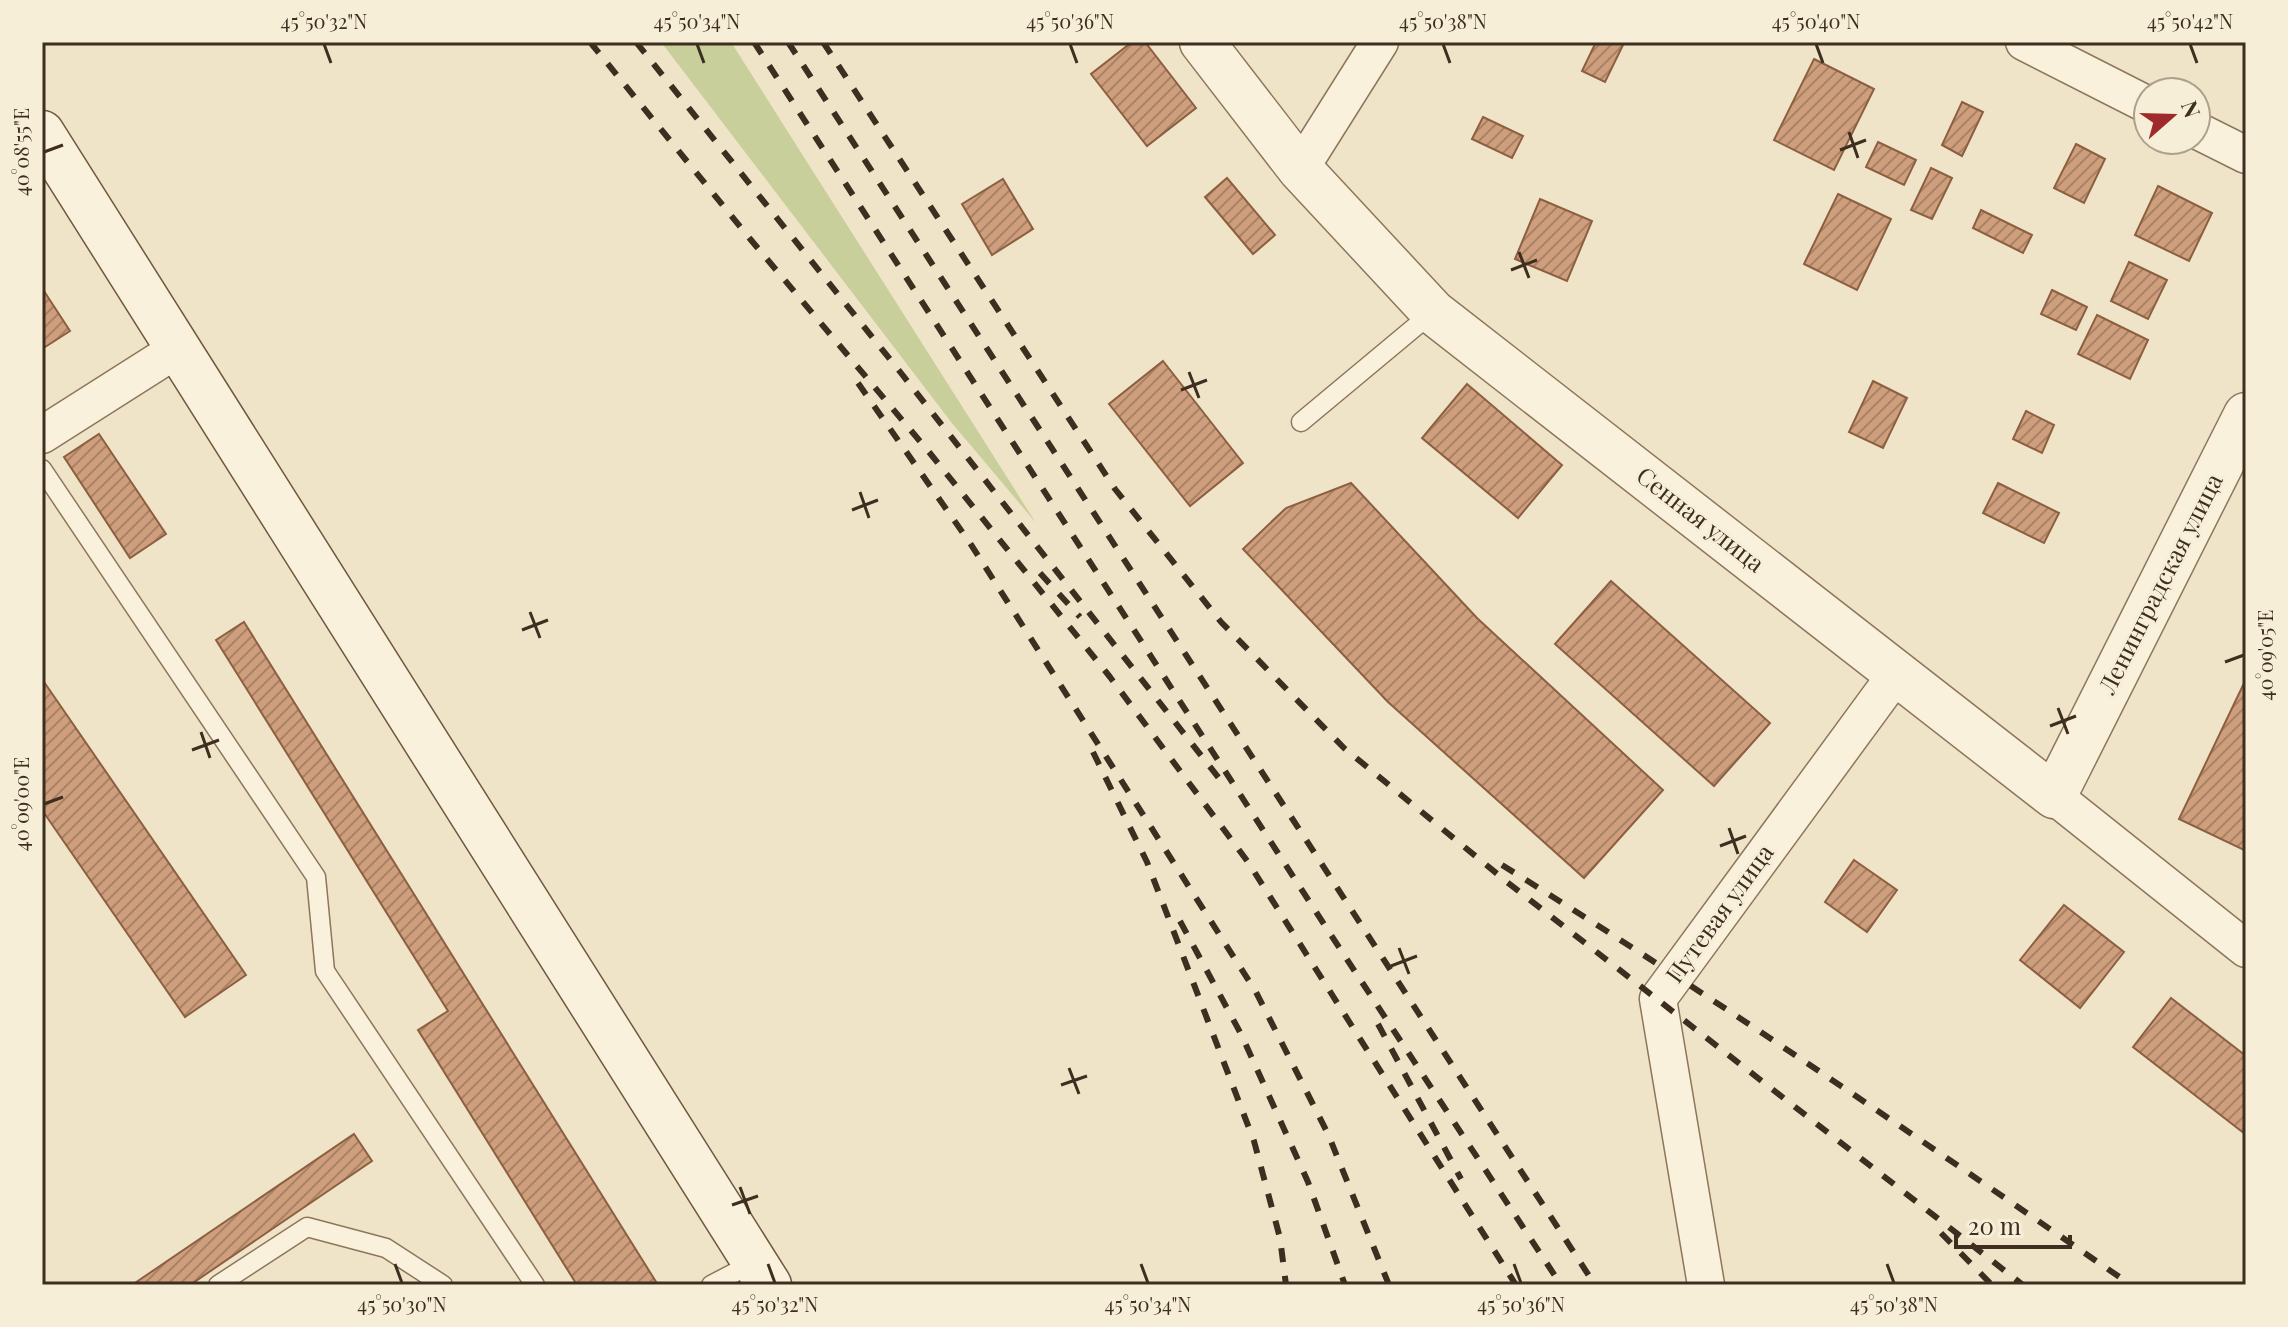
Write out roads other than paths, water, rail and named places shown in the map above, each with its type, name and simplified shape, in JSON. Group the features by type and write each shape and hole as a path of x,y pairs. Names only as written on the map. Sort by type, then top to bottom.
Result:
{"street":[{"name":"Сенная улица","path":"1202,42 1300,169 1433,312 2246,949"},
{"path":"1300,169 1380,42"},
{"path":"2024,42 2132,97"},
{"path":"2212,138 2246,155"},
{"path":"45,145 179,348 762,1274"},
{"path":"42,435 179,348"},
{"name":"Ленинградская улица","path":"2054,796 2246,415"},
{"name":"Путевая улица","path":"1706,1285 1658,999 1897,673"}],"lane":[{"path":"1301,422 1433,312"},
{"path":"42,469 316,877 325,971 535,1285"},
{"path":"218,1285 307,1227 386,1248 443,1285"},
{"path":"711,1285 762,1274"}],"railway":[{"path":"590,42 929,452 1110,677 1248,862 1516,1285"},
{"path":"636,42 1222,782"},
{"path":"754,42 1561,1285"},
{"path":"788,42 1595,1285"},
{"path":"823,42 1115,489 1221,622 1344,748 1507,882 2023,1285"},
{"path":"858,383 970,543 1256,992 1328,1134 1389,1285"},
{"path":"1040,573 1080,617"},
{"path":"1093,752 1147,862 1254,1141 1280,1238 1286,1285"},
{"path":"1502,865 1740,1019 2131,1285"},
{"path":"1180,921 1241,1034 1308,1182 1345,1285"},
{"path":"1378,1024 1461,1179"},
{"path":"1941,1233 1992,1285"}]}
